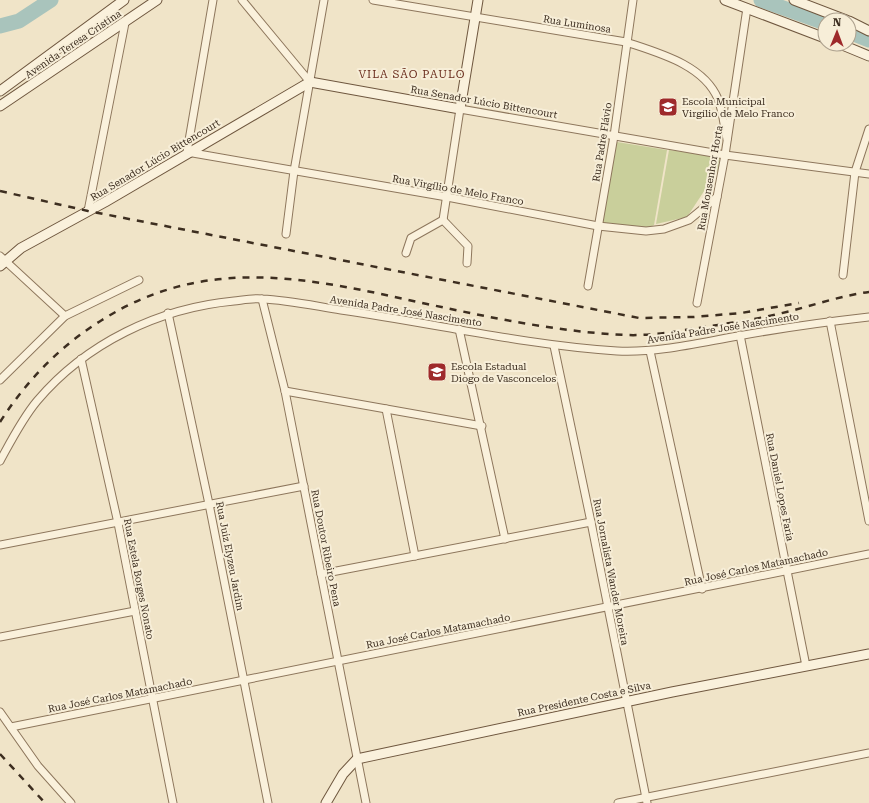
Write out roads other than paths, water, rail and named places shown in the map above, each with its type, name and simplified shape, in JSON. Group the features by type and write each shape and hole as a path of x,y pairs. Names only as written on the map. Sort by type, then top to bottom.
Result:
{"street":[{"name":"Avenida Teresa Cristina","path":"0,91 124,0"},
{"name":"Avenida Teresa Cristina","path":"0,106 157,0"},
{"path":"187,152 212,0"},
{"path":"242,0 310,82"},
{"path":"286,234 294,170 324,0"},
{"name":"Rua Luminosa","path":"373,0 626,42 658,53 694,70 709,83 718,100 727,139"},
{"path":"443,220 478,0"},
{"name":"Rua Padre Flávio","path":"588,286 614,136 633,0"},
{"path":"726,0 817,35"},
{"path":"794,0 825,12"},
{"name":"Rua Monsenhor Horta","path":"697,303 725,155 747,8"},
{"path":"88,211 125,23"},
{"path":"857,25 869,31"},
{"path":"857,51 869,56"},
{"name":"Rua Senador Lúcio Bittencourt","path":"2,261 21,248 88,211 187,152 310,82 725,155 869,174"},
{"path":"843,275 855,172 869,129"},
{"name":"Rua Virgílio de Melo Franco","path":"187,152 447,197 598,226 646,231 664,229 689,220 717,197"},
{"path":"406,253 411,238 443,220"},
{"path":"443,220 468,246 467,263"},
{"path":"2,261 65,316"},
{"path":"0,380 65,316 139,280"},
{"name":"Avenida Padre José Nascimento","path":"0,462 14,435 36,402 58,379 81,359 124,332 168,313 219,302 262,299 459,329 554,346 650,351 830,321 869,317"},
{"name":"Rua Doutor Ribeiro Pena","path":"262,299 285,391 366,803"},
{"name":"Rua Juiz Elyzeu Jardim","path":"168,313 209,504 268,803"},
{"path":"830,321 869,521"},
{"path":"459,329 482,426 505,539"},
{"name":"Rua Daniel Lopes Faria","path":"740,335 806,666"},
{"name":"Rua Jornalista Wander Moreira","path":"554,346 592,522 646,800"},
{"path":"650,351 702,589"},
{"name":"Rua Estela Borges Nonato","path":"81,359 118,523 173,803"},
{"path":"285,391 482,426"},
{"path":"386,408 415,556"},
{"path":"0,545 304,486"},
{"path":"321,574 592,522"},
{"name":"Rua José Carlos Matamachado","path":"11,727 608,608 869,554"},
{"path":"0,637 135,611"},
{"name":"Rua Presidente Costa e Silva","path":"357,759 627,702 869,654"},
{"path":"0,712 38,766 72,803"},
{"path":"618,803 646,800 869,753"},
{"path":"326,803 343,774 357,759"}],"waterway":[{"path":"0,26 19,21 51,0"},
{"path":"761,0 817,20"},
{"path":"857,35 869,40"}],"railway":[{"path":"0,191 88,211 639,318 693,317 741,313 799,303"},
{"path":"0,422 21,392 45,365 72,341 102,320 142,299 181,286 221,279 262,278 302,280 385,295 526,324 576,331 626,335 666,333 751,320 846,296 869,292"},
{"path":"0,754 45,803"}],"place":[{"name":"Escola Municipal Virgílio de Melo Franco","path":"668,107"},
{"name":"Escola Estadual Diogo de Vasconcelos","path":"437,372"}],"district":[{"name":"VILA SÃO PAULO","path":"412,74"}]}
